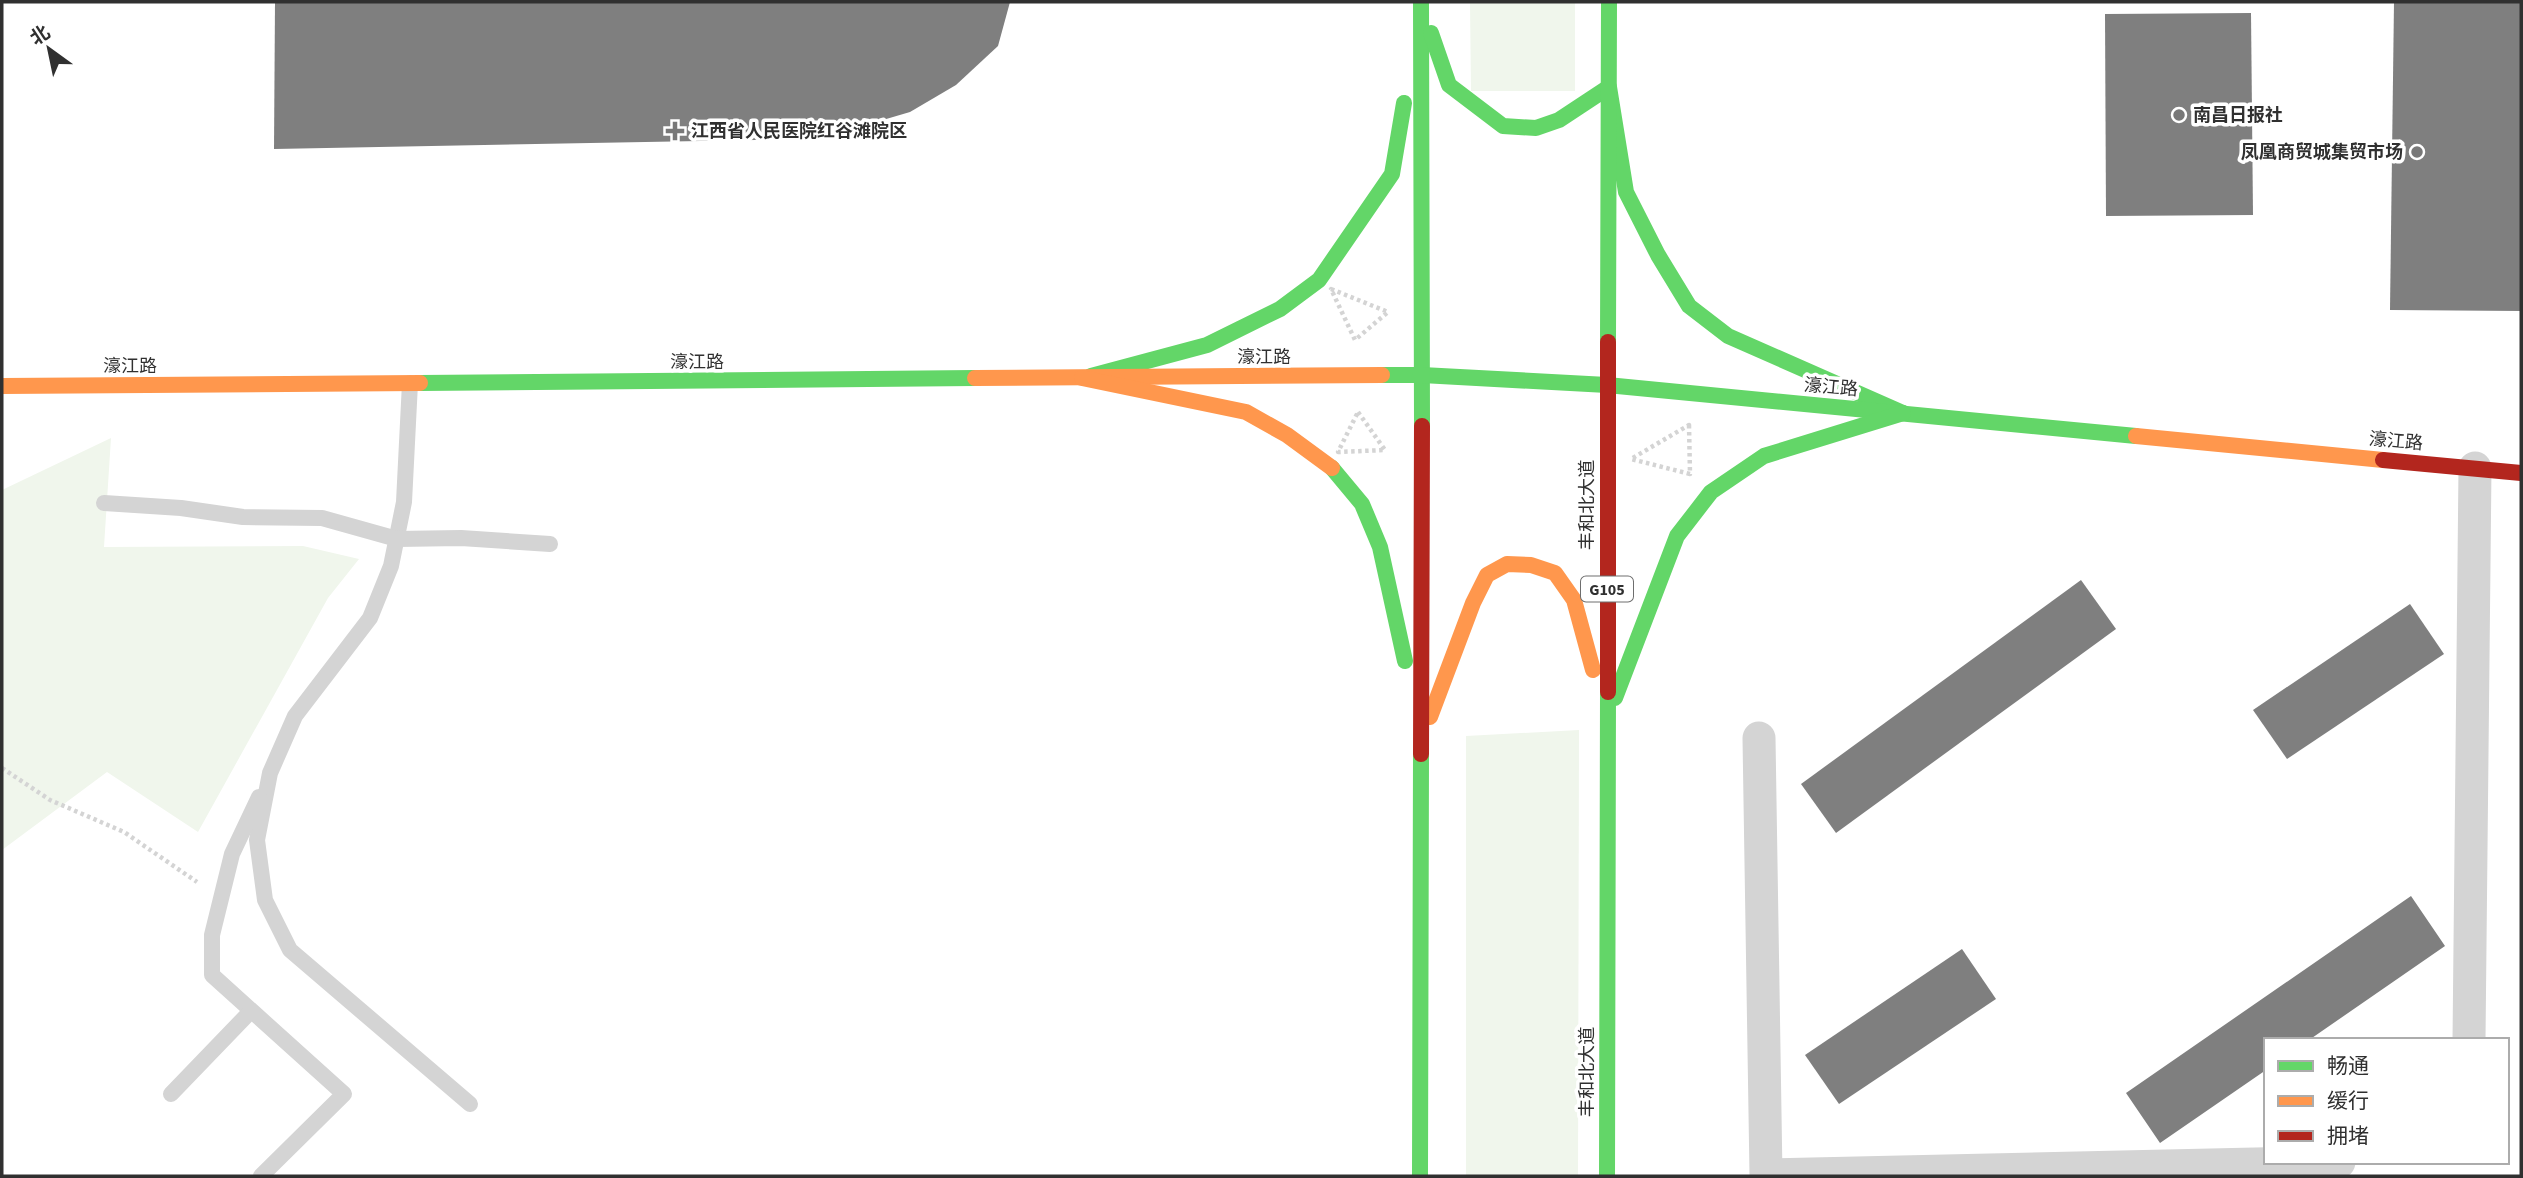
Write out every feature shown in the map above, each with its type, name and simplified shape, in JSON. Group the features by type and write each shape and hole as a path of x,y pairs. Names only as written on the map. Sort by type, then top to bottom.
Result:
{"main road":[{"name":"丰和北大道","path":"1606,1176 1609,2"},
{"path":"1421,3 1449,85 1503,126 1536,128 1559,120 1609,87 1626,192 1658,255 1689,306 1728,336 1903,413"},
{"path":"1420,1176 1421,3"},
{"path":"1082,378 1207,345 1280,309 1319,280 1392,174 1421,3"},
{"name":"濠江路","path":"2,386 1422,375 1607,385 2521,473"},
{"path":"1082,378 1246,411 1287,435 1332,468 1362,504 1380,547 1421,742"},
{"path":"1607,721 1677,536 1711,492 1764,456 1903,413"},
{"path":"1421,742 1473,603 1487,575 1507,564 1531,565 1555,573 1574,600 1607,721"}],"street":[{"path":"2469,1038 2475,468"},
{"path":"1759,738 1766,1175 2264,1164"}],"lane":[{"path":"261,1176 344,1094 212,975 212,935 232,854 295,716 370,618 391,566 404,502 410,383"},
{"path":"104,503 181,508 243,517 322,518 397,539 461,538 550,544"},
{"path":"270,773 257,840 265,901 290,950 470,1104"},
{"path":"171,1094 251,1011"}],"path":[{"path":"1331,289 1354,298 1388,312 1355,340 1331,289"},
{"path":"1689,425 1690,474 1631,459 1654,445 1689,425"},
{"path":"2,768 50,800 124,832 221,898"}],"shaded area":[{"path":"1470,2 1575,2 1575,91 1471,91"},
{"path":"111,438 104,547 303,546 359,559 328,598 198,832 107,772 2,850 2,490"},
{"path":"1579,730 1578,1176 1466,1176 1466,736"}],"building":[{"path":"275,2 1010,2 998,46 956,85 910,112 842,132 755,140 274,149"},
{"path":"2394,2 2521,2 2521,311 2390,310"},
{"name":"南昌日报社","path":"2251,13 2253,215 2106,216 2105,14"},
{"path":"2081,580 2116,629 1836,833 1801,784"},
{"path":"2410,604 2444,654 2287,759 2253,710"},
{"path":"2411,896 2445,946 2312,1038 2264,1038 2264,1071 2160,1143 2126,1093"},
{"path":"1962,949 1996,999 1839,1104 1805,1055"}],"traffic: fast":[{"path":"1421,2 1422,426"},
{"path":"1608,342 1609,2"},
{"path":"1431,33 1449,85 1503,126 1536,128 1559,120 1609,87 1626,192 1658,255 1689,306 1728,336 1903,413"},
{"path":"1091,376 1207,345 1280,309 1319,280 1392,174 1404,103"},
{"path":"1382,375 1607,385 2136,436"},
{"path":"420,383 975,378"},
{"path":"1615,698 1677,536 1711,492 1764,456 1903,413"},
{"path":"1332,468 1362,504 1380,547 1405,661"},
{"path":"1607,1176 1608,692"},
{"path":"1420,1176 1421,754"}],"traffic: slow":[{"path":"975,378 1382,375"},
{"path":"1082,378 1246,412 1287,435 1332,468"},
{"path":"2,386 420,383"},
{"path":"2136,436 2383,460"},
{"path":"1430,717 1473,603 1487,575 1507,564 1531,565 1555,573 1574,600 1593,670"}],"traffic: jam":[{"path":"1608,342 1608,692"},
{"path":"1421,754 1422,426"},
{"path":"2383,460 2521,473"}],"place":[{"name":"南昌日报社","path":"2179,115"},
{"name":"江西省人民医院红谷滩院区","path":"675,131"},
{"name":"凤凰商贸城集贸市场","path":"2417,152"}]}
